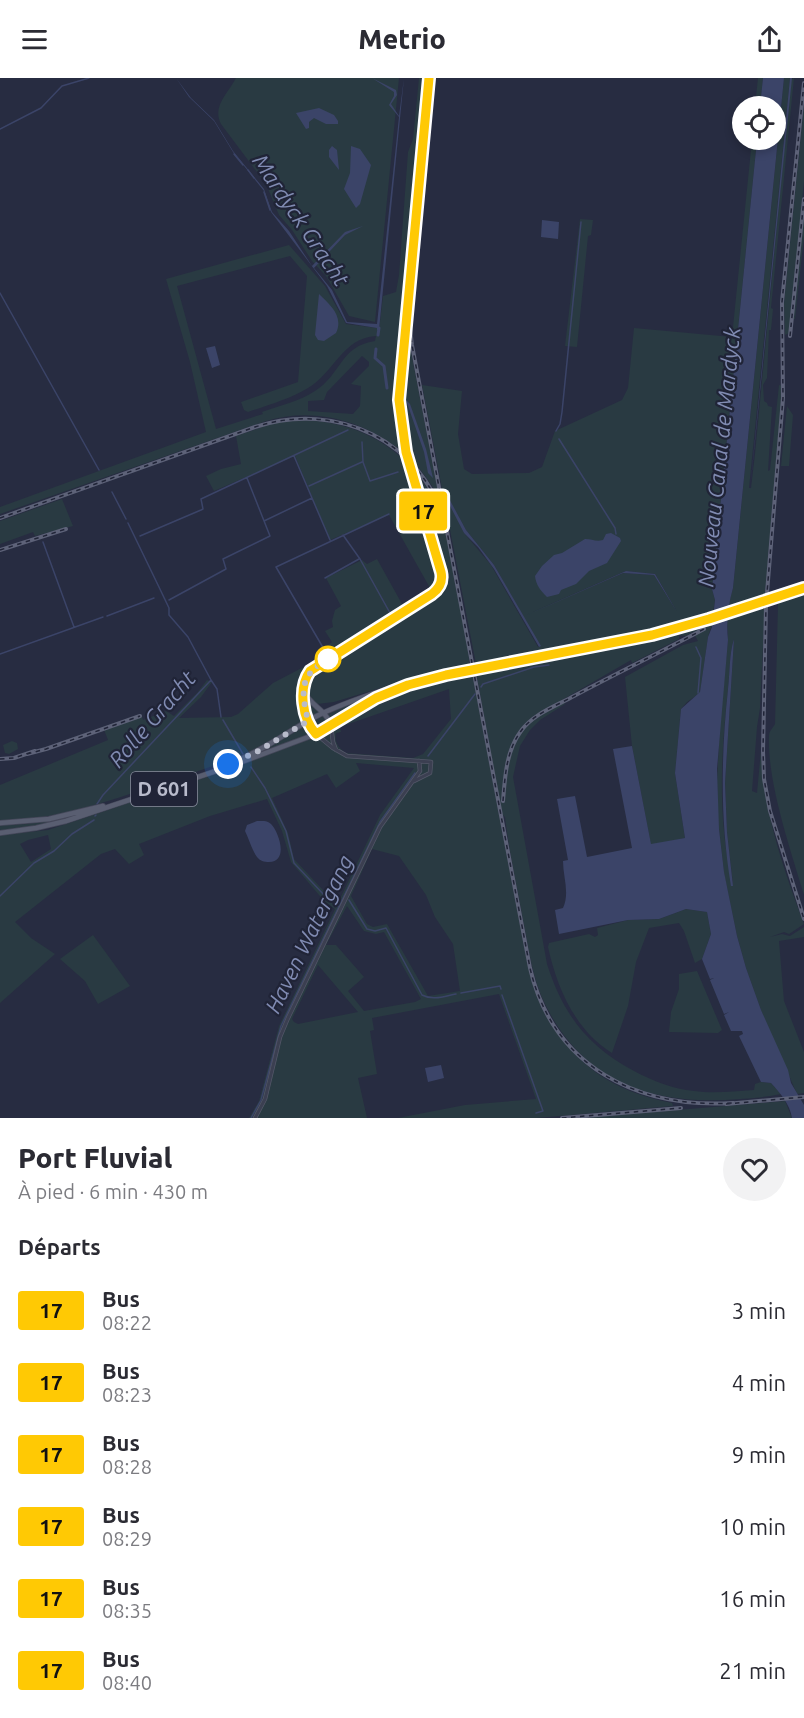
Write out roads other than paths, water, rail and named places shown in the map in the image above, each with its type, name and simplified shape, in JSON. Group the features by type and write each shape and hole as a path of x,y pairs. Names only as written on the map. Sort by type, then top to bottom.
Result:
{"main road":[{"path":"316,734 308,721 303,687 306,677 313,669 430,595 441,583 441,572 406,452 400,418 398,366 410,274 429,78"},
{"name":"D 601","path":"0,823 30,822 64,816 139,794 250,755 324,713 361,697 406,683 612,644 736,610 804,587"},
{"name":"D 601","path":"0,833 66,821 228,767 316,734 370,701 397,689 466,670"},
{"path":"303,687 309,700 324,713 331,726"},
{"path":"318,708 335,708"}],"street":[{"path":"331,726 337,751"},
{"path":"316,734 337,751 348,756 429,762"},
{"path":"419,761 421,768 419,773"},
{"path":"255,1118 265,1099 286,1021 380,827 429,762"},
{"path":"413,782 430,772 429,762"}],"water":[{"path":"176,78 191,98 214,120 233,151 264,189 272,212 289,231 312,266 345,232 363,226 345,235 314,268 332,290 347,322 377,324 399,117 389,105 394,92 372,78 396,90 397,95 391,104 399,116 404,78 379,330 346,323 327,286 271,212 264,191 233,152 214,121 189,97"},
{"path":"763,78 784,78 782,96 761,96"},
{"path":"790,78 792,78 786,137"},
{"path":"319,108 334,115 338,124 326,124 314,118 309,122 309,128 306,129 296,113"},
{"path":"332,146 337,150 339,170 329,157 329,150"},
{"path":"351,146 360,149 371,165 360,204 356,208 344,189 350,173"},
{"path":"756,150 777,150 733,588 728,614 728,640 717,769 719,829 724,872 737,936 761,1010 788,1070 791,1083 804,1105 804,1118 792,1118 787,1103 778,1091 771,1083 761,1082 739,1036 743,1034 742,1031 731,1031 724,1015 729,1012 724,1014 710,980 714,978 710,979 702,959 711,934 707,912 686,909 659,919 628,920 559,934 555,910 563,908 565,902 563,861 568,860 557,799 575,796 587,857 632,848 613,749 632,746 651,844 685,838 675,773 681,709 700,692 708,637 712,627 715,600 712,589"},
{"path":"783,150 785,150 750,490"},
{"path":"542,220 559,222 558,239 541,237"},
{"path":"319,294 335,311 338,321 336,333 324,341 318,340 315,335"},
{"path":"215,346 220,365 212,368 206,348"},
{"path":"406,400 410,404 426,449 433,478 428,473 424,452"},
{"path":"445,491 466,530 494,565 541,646 539,647 494,569 464,533 446,498"},
{"path":"611,533 621,541 607,563 589,571 576,584 561,590 559,594 547,597 542,592 535,576 554,555 562,553 585,539 603,540 606,534"},
{"path":"626,571 655,574 677,612 654,575 623,573 527,615"},
{"path":"734,639 725,783 727,832 733,886 731,886 723,812 723,763 730,657"},
{"path":"257,821 269,823 277,833 281,852 275,861 261,860 252,848 245,831 247,825"},
{"path":"441,1065 444,1078 428,1082 425,1068"}],"waterway":[{"path":"0,129 41,108 62,86 89,78"},
{"name":"Mardyck Gracht","path":"234,154 243,165"},
{"name":"Mardyck Gracht","path":"248,170 254,178"},
{"name":"Mardyck Gracht","path":"264,192 270,210"},
{"path":"556,431 562,412 581,222"},
{"name":"Rolle Gracht","path":"0,293 99,470"},
{"name":"Mardyck Gracht","path":"378,335 379,328"},
{"name":"Mardyck Gracht","path":"376,349 375,358 384,366 387,388"},
{"path":"140,536 203,509 201,499 348,430"},
{"path":"559,439 615,528 616,534"},
{"path":"362,442 363,462 370,481 398,472"},
{"path":"294,456 330,540"},
{"path":"309,486 362,462"},
{"path":"169,600 226,569 223,559 270,536 247,478"},
{"name":"Rolle Gracht","path":"112,492 126,519"},
{"path":"264,521 312,498"},
{"path":"325,651 276,567 389,514"},
{"name":"Rolle Gracht","path":"97,804 211,680 188,637 169,615 169,608 128,523"},
{"path":"343,535 360,559 390,613"},
{"path":"43,542 74,627"},
{"path":"325,578 359,559"},
{"path":"107,616 154,598"},
{"path":"0,654 103,617"},
{"name":"Mardyck Gracht","path":"696,647 701,658 698,693"},
{"name":"Haven Watergang","path":"481,687 483,684 534,667 549,665"},
{"path":"211,680 217,689 221,717"},
{"name":"Haven Watergang","path":"428,756 475,694"},
{"path":"223,720 243,754"},
{"path":"251,767 265,788 286,831 294,863 325,896 339,907"},
{"name":"Haven Watergang","path":"251,1118 261,1100 281,1026 380,822 415,773"},
{"name":"Rolle Gracht","path":"0,896 34,863 54,851 72,834 94,820"},
{"path":"349,900 367,929 375,931 386,928 422,995 435,998 456,994"},
{"path":"461,993 500,986 501,989"},
{"path":"502,995 543,1111 536,1113"}],"railway":[{"path":"433,78 409,320 442,503"},
{"path":"804,83 782,302 783,398 766,605 763,751 764,779 770,811 804,919"},
{"path":"790,336 804,199"},
{"path":"0,518 255,427 286,420 316,419 345,424 373,434 397,450 418,471 435,496 446,526 530,968 541,1002 558,1032 579,1056 604,1075 633,1089 664,1098 698,1103 733,1103"},
{"path":"0,550 66,529"},
{"path":"503,801 507,764 512,747 526,725 552,707 704,629"},
{"path":"27,754 140,716"},
{"path":"0,759 14,758 35,751"},
{"path":"726,1104 804,1097"},
{"path":"562,1118 681,1108"}],"water label":[{"name":"Nouveau Canal de Mardyck","path":"719,457"}]}
